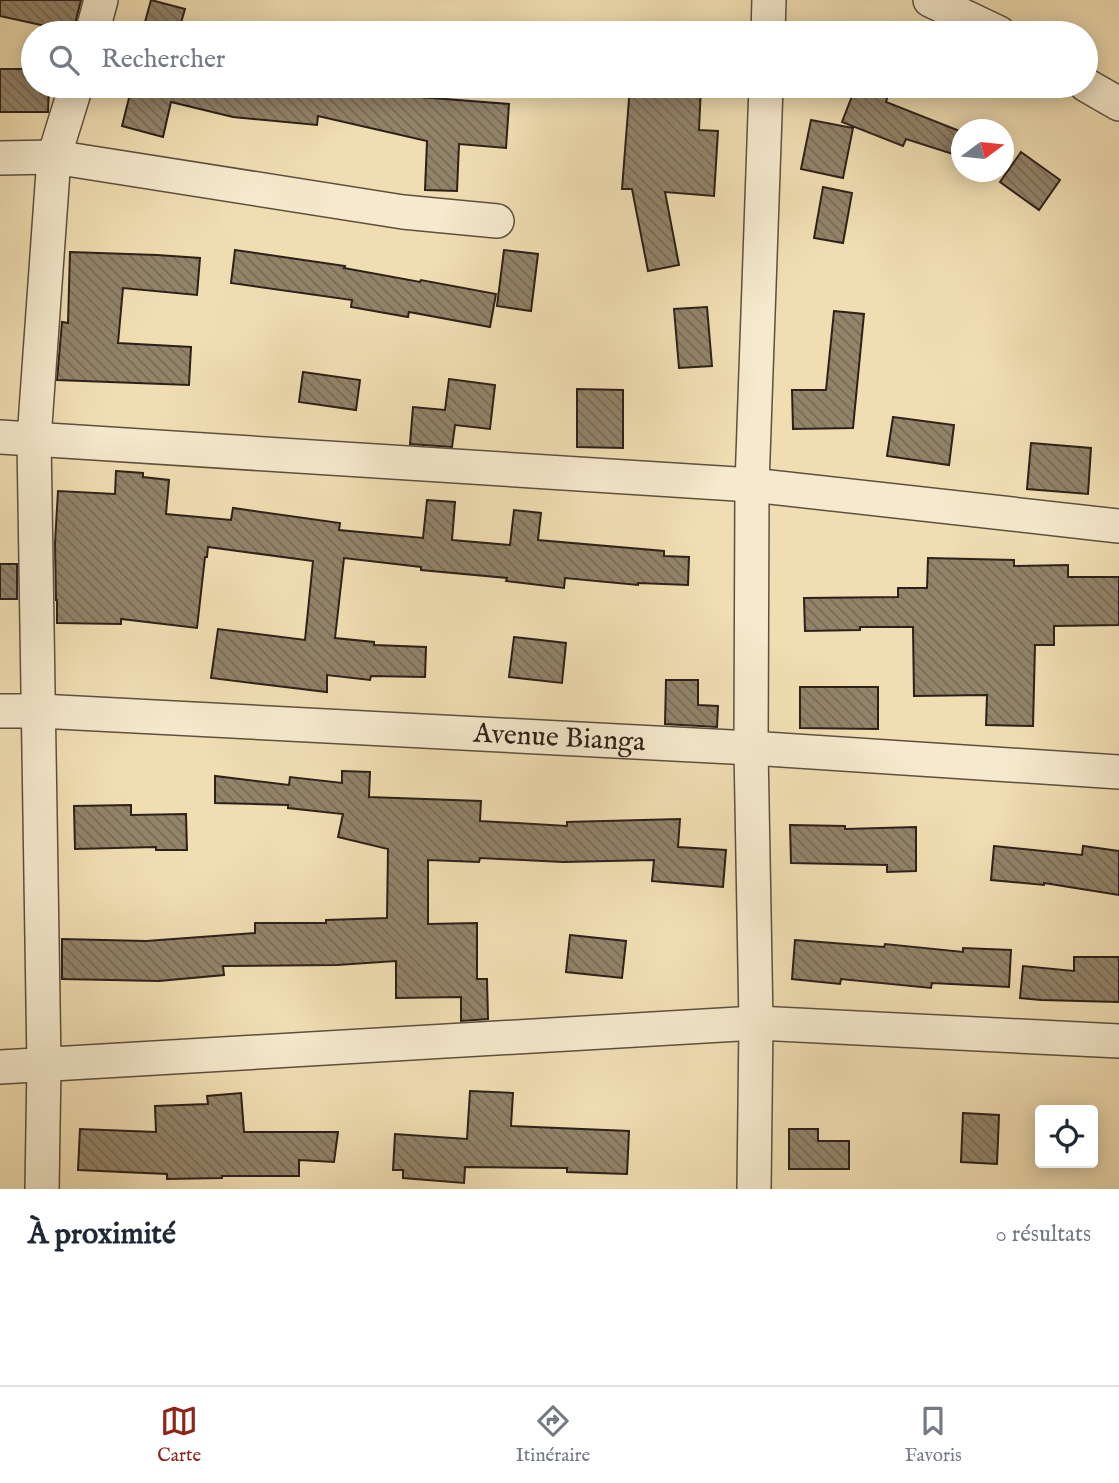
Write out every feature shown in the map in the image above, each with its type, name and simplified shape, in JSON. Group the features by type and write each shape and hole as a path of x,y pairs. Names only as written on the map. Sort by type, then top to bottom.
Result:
{"street":[{"path":"96,21 102,0"},
{"path":"768,21 769,0"},
{"path":"930,0 974,21"},
{"path":"1098,92 1119,104"},
{"path":"42,1189 44,1065 34,439 54,158 72,98"},
{"path":"754,1189 756,1023 751,748 752,485 766,98"},
{"path":"0,158 54,158 402,212 497,221"},
{"path":"0,436 752,485 1119,526"},
{"name":"Avenue Bianga","path":"0,711 751,748 1119,772"},
{"path":"0,1067 756,1023 1119,1041"}],"building":[{"path":"0,0 81,0 76,21 23,21 0,16"},
{"path":"151,0 185,9 182,21 145,21"},
{"path":"0,69 21,69 21,98 49,98 48,112 0,112"},
{"path":"129,98 432,98 509,104 506,148 459,144 457,191 425,190 427,141 318,116 317,125 233,117 171,102 163,137 122,126"},
{"path":"629,98 700,98 699,130 718,131 714,196 665,192 679,265 648,271 632,189 622,189"},
{"path":"851,98 887,98 886,102 951,128 951,153 906,139 903,146 842,122"},
{"path":"811,120 853,128 843,178 801,169"},
{"path":"1021,152 1060,180 1039,210 1000,182 1014,182 1014,162"},
{"path":"823,187 852,193 843,243 814,238"},
{"path":"235,250 345,266 344,268 496,294 490,327 409,312 408,317 351,307 352,300 231,283"},
{"path":"504,250 538,254 531,311 497,306"},
{"path":"70,252 200,258 197,295 123,288 118,343 191,347 189,385 57,380 62,322 68,323"},
{"path":"707,307 712,366 679,368 674,309"},
{"path":"834,311 864,314 853,428 793,429 792,390 826,390"},
{"path":"303,372 360,380 356,410 299,402"},
{"path":"449,379 495,385 490,429 455,425 452,447 410,444 413,407 445,410"},
{"path":"577,389 623,390 623,448 577,447"},
{"path":"893,417 954,425 949,465 887,456"},
{"path":"1031,443 1091,448 1088,494 1027,489"},
{"path":"116,471 143,473 143,477 169,480 166,514 231,520 233,508 340,523 339,530 423,538 427,500 455,502 452,540 510,545 514,510 541,513 538,540 664,551 664,556 689,557 688,585 638,585 565,578 564,588 506,581 507,578 421,570 421,567 344,558 335,638 374,642 374,645 426,647 425,677 371,676 370,680 327,675 327,692 211,678 218,629 305,640 313,561 208,547 197,628 121,619 121,624 57,623 55,543 58,491 115,494"},
{"path":"928,558 1014,560 1014,566 1068,565 1068,577 1119,577 1119,625 1054,626 1054,645 1035,645 1033,726 986,725 987,695 914,696 913,627 805,631 804,598 898,597 898,588 927,588"},
{"path":"0,564 17,564 17,599 0,599"},
{"path":"514,637 566,643 562,683 509,677"},
{"path":"666,680 698,680 698,705 718,706 717,727 665,724"},
{"path":"800,687 878,687 878,729 800,728"},
{"path":"342,771 370,772 369,797 481,801 480,821 567,826 567,822 680,819 678,847 726,850 723,887 652,881 654,860 428,860 428,924 477,923 477,979 487,979 488,1019 461,1021 461,997 396,998 396,961 337,965 223,966 224,975 159,981 62,979 62,939 146,941 255,933 255,923 326,923 326,920 387,918 388,849 338,837 343,814 288,808 288,805 215,803 215,776 289,785 290,777 342,783"},
{"path":"131,805 131,815 186,814 187,850 156,850 156,847 75,849 74,806"},
{"path":"790,825 845,826 845,829 916,827 916,871 887,872 887,865 791,863"},
{"path":"994,846 1082,855 1083,846 1119,851 1119,895 1044,883 991,880"},
{"path":"570,935 626,941 622,978 566,972"},
{"path":"795,940 884,947 885,944 963,952 963,948 1011,950 1009,987 932,983 931,988 841,979 840,984 792,979"},
{"path":"1074,957 1119,957 1119,1002 1020,998 1023,966 1074,971"},
{"path":"470,1091 513,1093 511,1126 629,1131 627,1174 567,1172 567,1168 465,1167 464,1183 403,1178 403,1170 393,1170 395,1134 467,1139"},
{"path":"241,1093 244,1132 338,1132 334,1162 299,1160 299,1176 167,1179 167,1174 78,1170 80,1129 156,1132 155,1106 208,1104 207,1096"},
{"path":"963,1113 999,1115 997,1164 961,1162"},
{"path":"789,1129 818,1129 818,1141 849,1141 849,1169 789,1169"}]}
